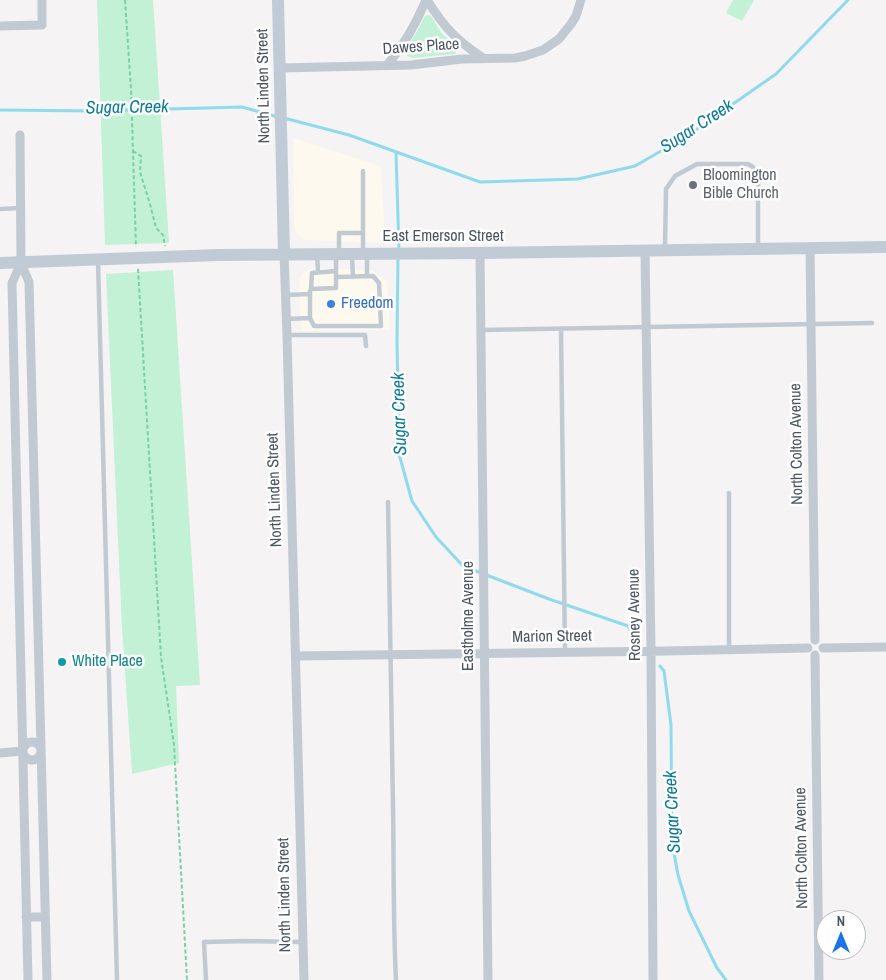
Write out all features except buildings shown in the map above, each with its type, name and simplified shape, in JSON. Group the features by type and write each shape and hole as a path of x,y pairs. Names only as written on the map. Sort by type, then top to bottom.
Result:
{"main road":[{"name":"North Linden Street","path":"278,0 284,254"},
{"name":"East Emerson Street","path":"0,263 218,255 886,247"}],"street":[{"path":"0,26 42,25 42,0"},
{"path":"426,0 451,33 466,47 483,58"},
{"path":"388,64 402,46 420,15 426,0"},
{"name":"Dawes Place","path":"280,68 388,64 411,65 524,56 543,50 559,39 576,16 582,0"},
{"path":"20,136 20,263 12,283 28,980"},
{"name":"North Colton Avenue","path":"810,247 815,640"},
{"name":"Rosney Avenue","path":"644,250 651,651 653,980"},
{"name":"Eastholme Avenue","path":"480,253 488,980"},
{"name":"North Linden Street","path":"284,254 304,980"},
{"path":"20,263 29,282 47,980"},
{"path":"16,479 34,479"},
{"path":"17,527 35,527"},
{"path":"815,640 820,642 823,648 820,654 815,655 809,652 808,648 811,642 815,640"},
{"path":"823,648 886,647"},
{"name":"Marion Street","path":"296,656 808,648"},
{"name":"North Colton Avenue","path":"815,655 819,980"},
{"path":"22,751 29,760 38,758 41,752"},
{"path":"0,753 22,751"},
{"path":"26,917 45,917"}],"lane":[{"path":"665,250 666,189 674,176 697,164 748,164 753,167 758,179 758,248"},
{"path":"363,171 363,233 367,276"},
{"path":"0,209 20,208"},
{"path":"286,295 336,288 339,233 363,233"},
{"path":"353,277 365,253"},
{"path":"317,254 318,272"},
{"path":"98,260 116,980"},
{"path":"336,271 313,272 311,274 310,318 314,326 380,326 379,283 373,276 336,277"},
{"path":"286,318 310,318"},
{"path":"481,330 872,323"},
{"path":"561,328 566,652"},
{"path":"287,335 365,334 366,346"},
{"path":"729,493 729,650"},
{"path":"388,502 396,980"},
{"path":"206,980 204,942 303,942"}],"path":[{"path":"125,0 131,89 135,224"},
{"path":"132,151 141,156 140,172 156,228 163,235 167,256"},
{"path":"138,284 161,657 174,744 188,980"}],"shaded area":[{"path":"293,138 381,166 385,243 306,240 299,236 294,230"},
{"path":"310,268 372,270 387,281 390,330 301,331 299,280 302,274"}],"green space":[{"path":"97,0 153,0 169,243 105,245"},
{"path":"733,0 754,0 742,21 726,13"},
{"path":"427,15 431,16 442,34 457,47 455,54 412,58 406,55 405,50"},
{"path":"173,270 200,685 176,686 179,763 132,774 122,627 106,274"}],"waterway":[{"name":"Sugar Creek","path":"284,118 349,135 480,182 578,179 635,166 687,136 776,74 848,0"},
{"name":"Sugar Creek","path":"0,110 93,111 242,107 278,117"},
{"name":"Sugar Creek","path":"396,153 399,250"},
{"name":"Sugar Creek","path":"398,256 399,454 412,501 436,537 463,566 549,599 628,626 630,630"},
{"name":"Sugar Creek","path":"660,666 664,671 671,725 672,842 678,875 689,911 717,968 726,980"}],"place":[{"name":"Bloomington Bible Church","path":"693,185"},
{"name":"Freedom","path":"331,304"},
{"name":"White Place","path":"62,662"}]}
